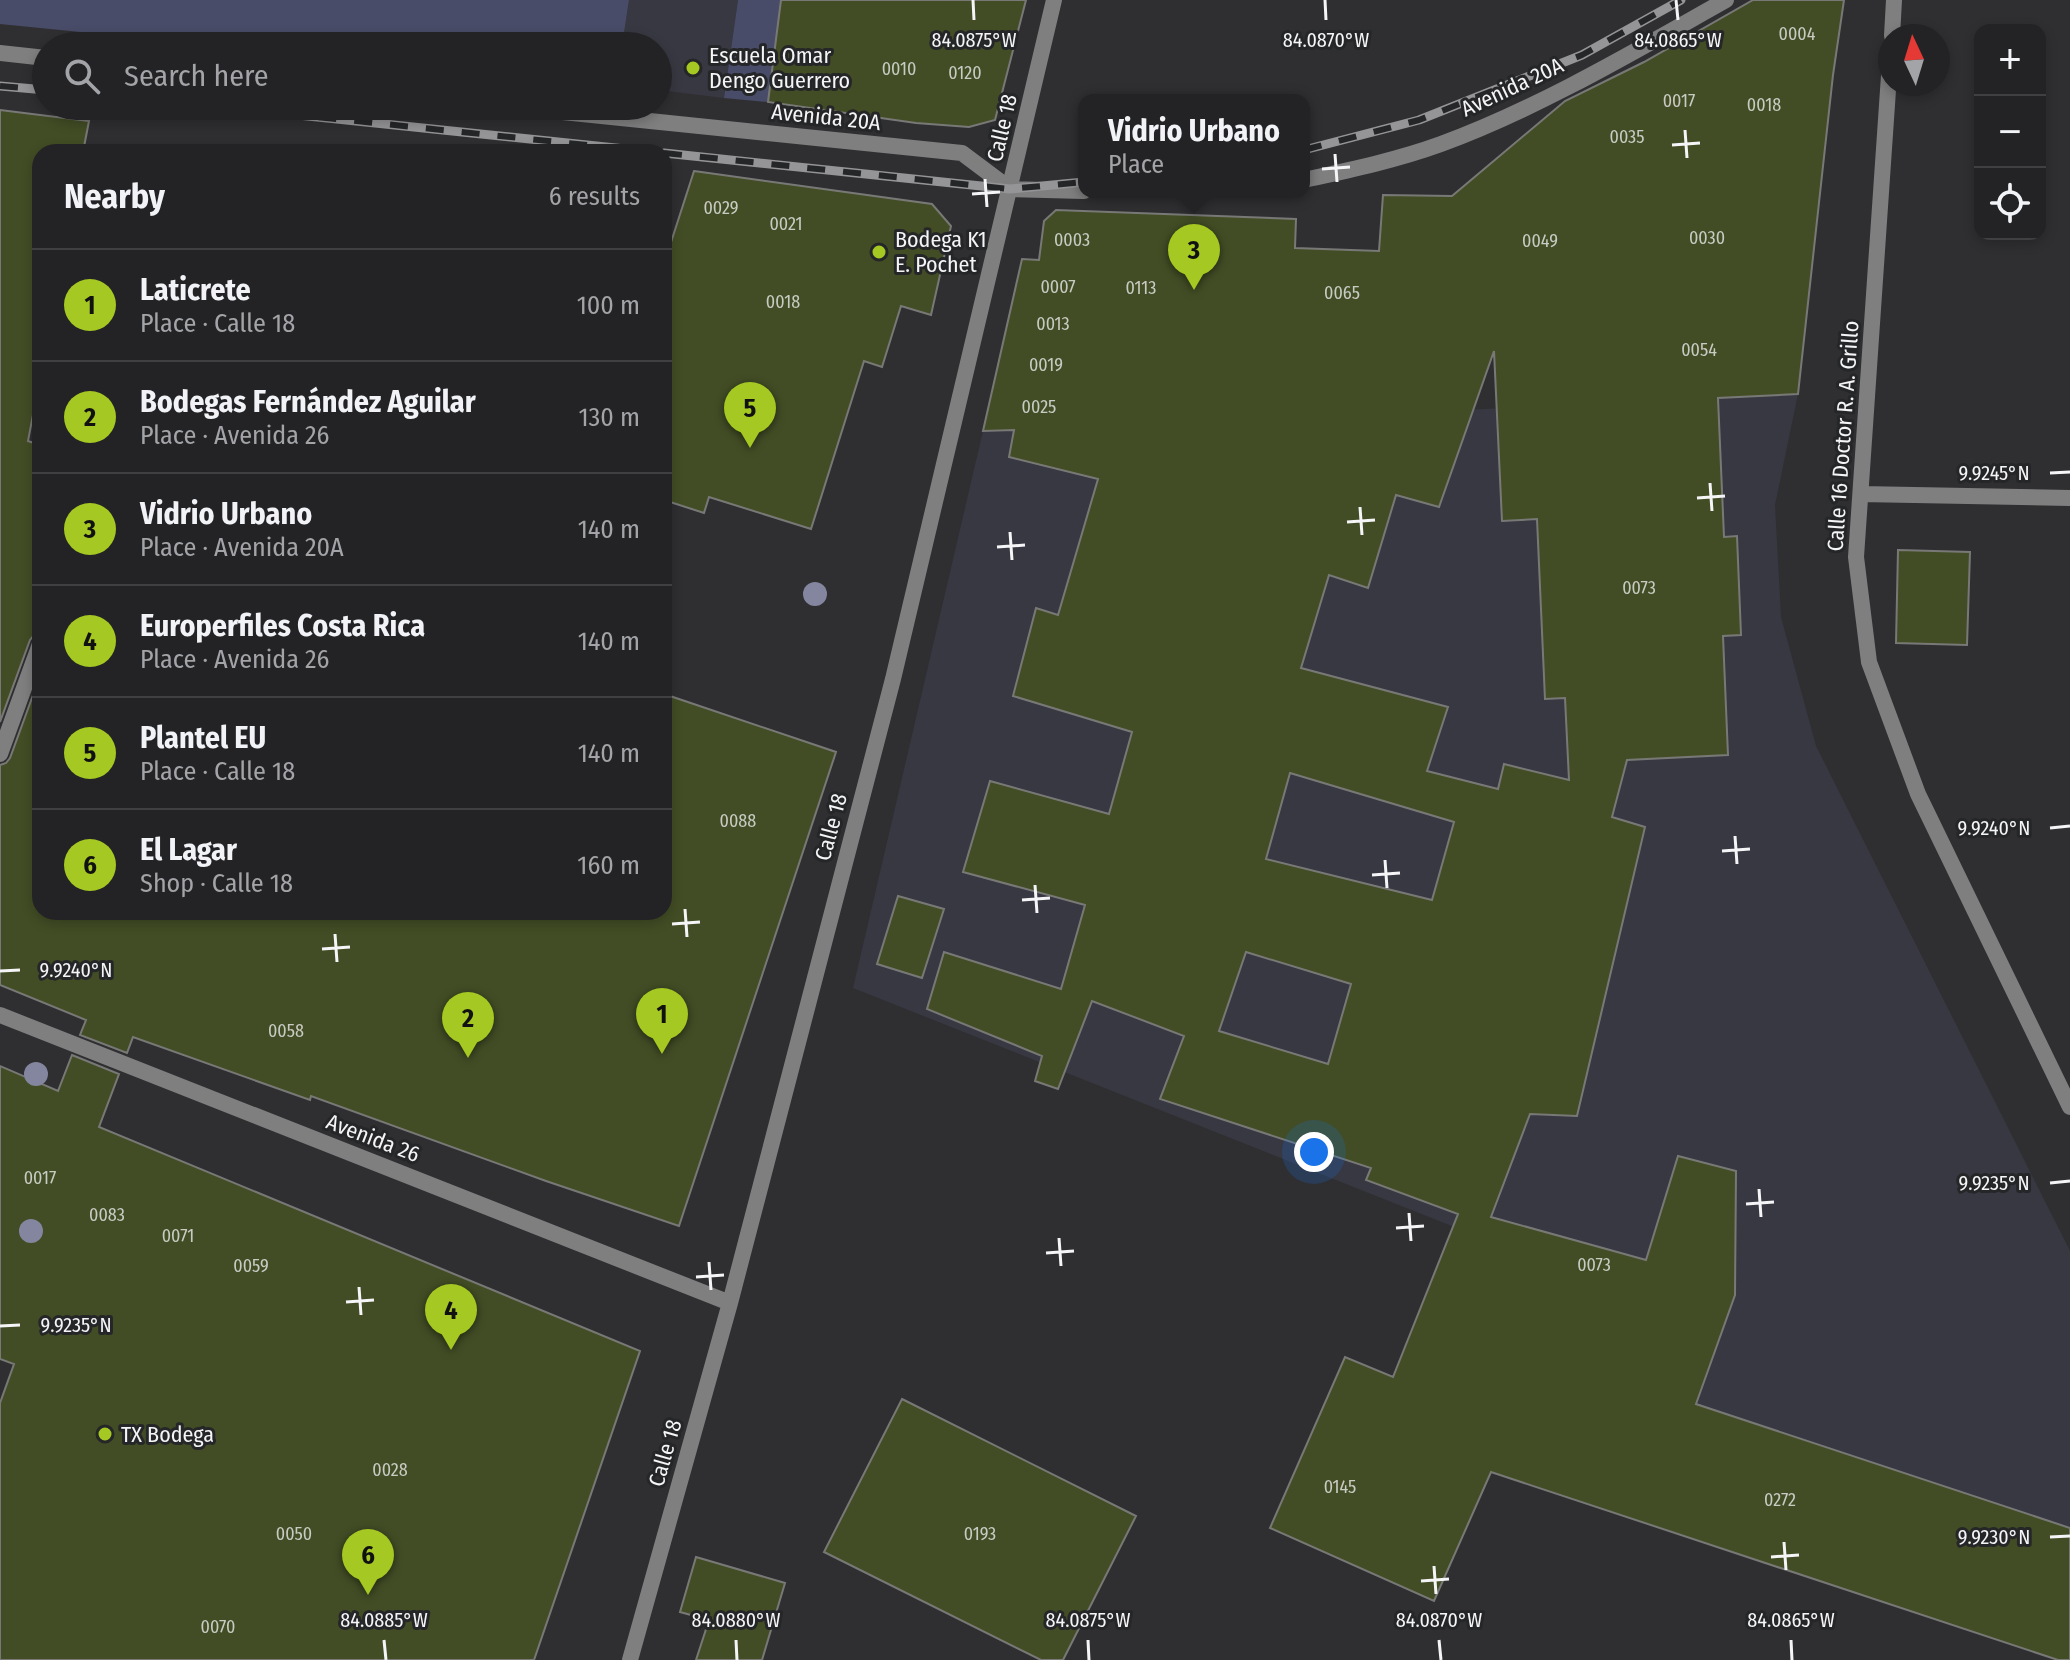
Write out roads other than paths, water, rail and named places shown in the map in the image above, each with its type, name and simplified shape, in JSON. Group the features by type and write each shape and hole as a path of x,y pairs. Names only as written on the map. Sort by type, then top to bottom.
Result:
{"street":[{"name":"Calle 18","path":"630,1660 730,1303 893,679 1054,0"},
{"name":"Avenida 20A","path":"1310,179 1375,164 1441,144 1615,62 1726,0"},
{"path":"1893,24 1894,0"},
{"path":"0,53 32,56"},
{"name":"Calle 16 Doctor R. A. Grillo","path":"1888,96 1856,557 1869,662 1918,794 2070,1107"},
{"name":"Avenida 20A","path":"640,120 962,153 1010,189"},
{"path":"1010,189 1078,191"},
{"path":"1861,494 2070,498"},
{"path":"0,754 32,666"},
{"name":"Avenida 26","path":"0,1015 730,1303"}],"railway":[{"path":"1310,148 1419,120 1582,55 1681,0"},
{"path":"0,86 32,89"},
{"path":"346,120 577,144"},
{"path":"672,154 1010,189 1078,183"}],"place":[{"name":"Escuela Omar Dengo Guerrero","path":"693,68"},
{"name":"Bodega K1 E. Pochet","path":"879,252"},
{"name":"Vidrio Urbano","path":"1194,290"},
{"name":"Plantel EU","path":"750,448"},
{"name":"Laticrete","path":"662,1054"},
{"name":"Bodegas Fernández Aguilar","path":"468,1058"},
{"name":"Europerfiles Costa Rica","path":"451,1350"},
{"name":"TX Bodega","path":"105,1434"},
{"name":"El Lagar","path":"368,1595"}]}
